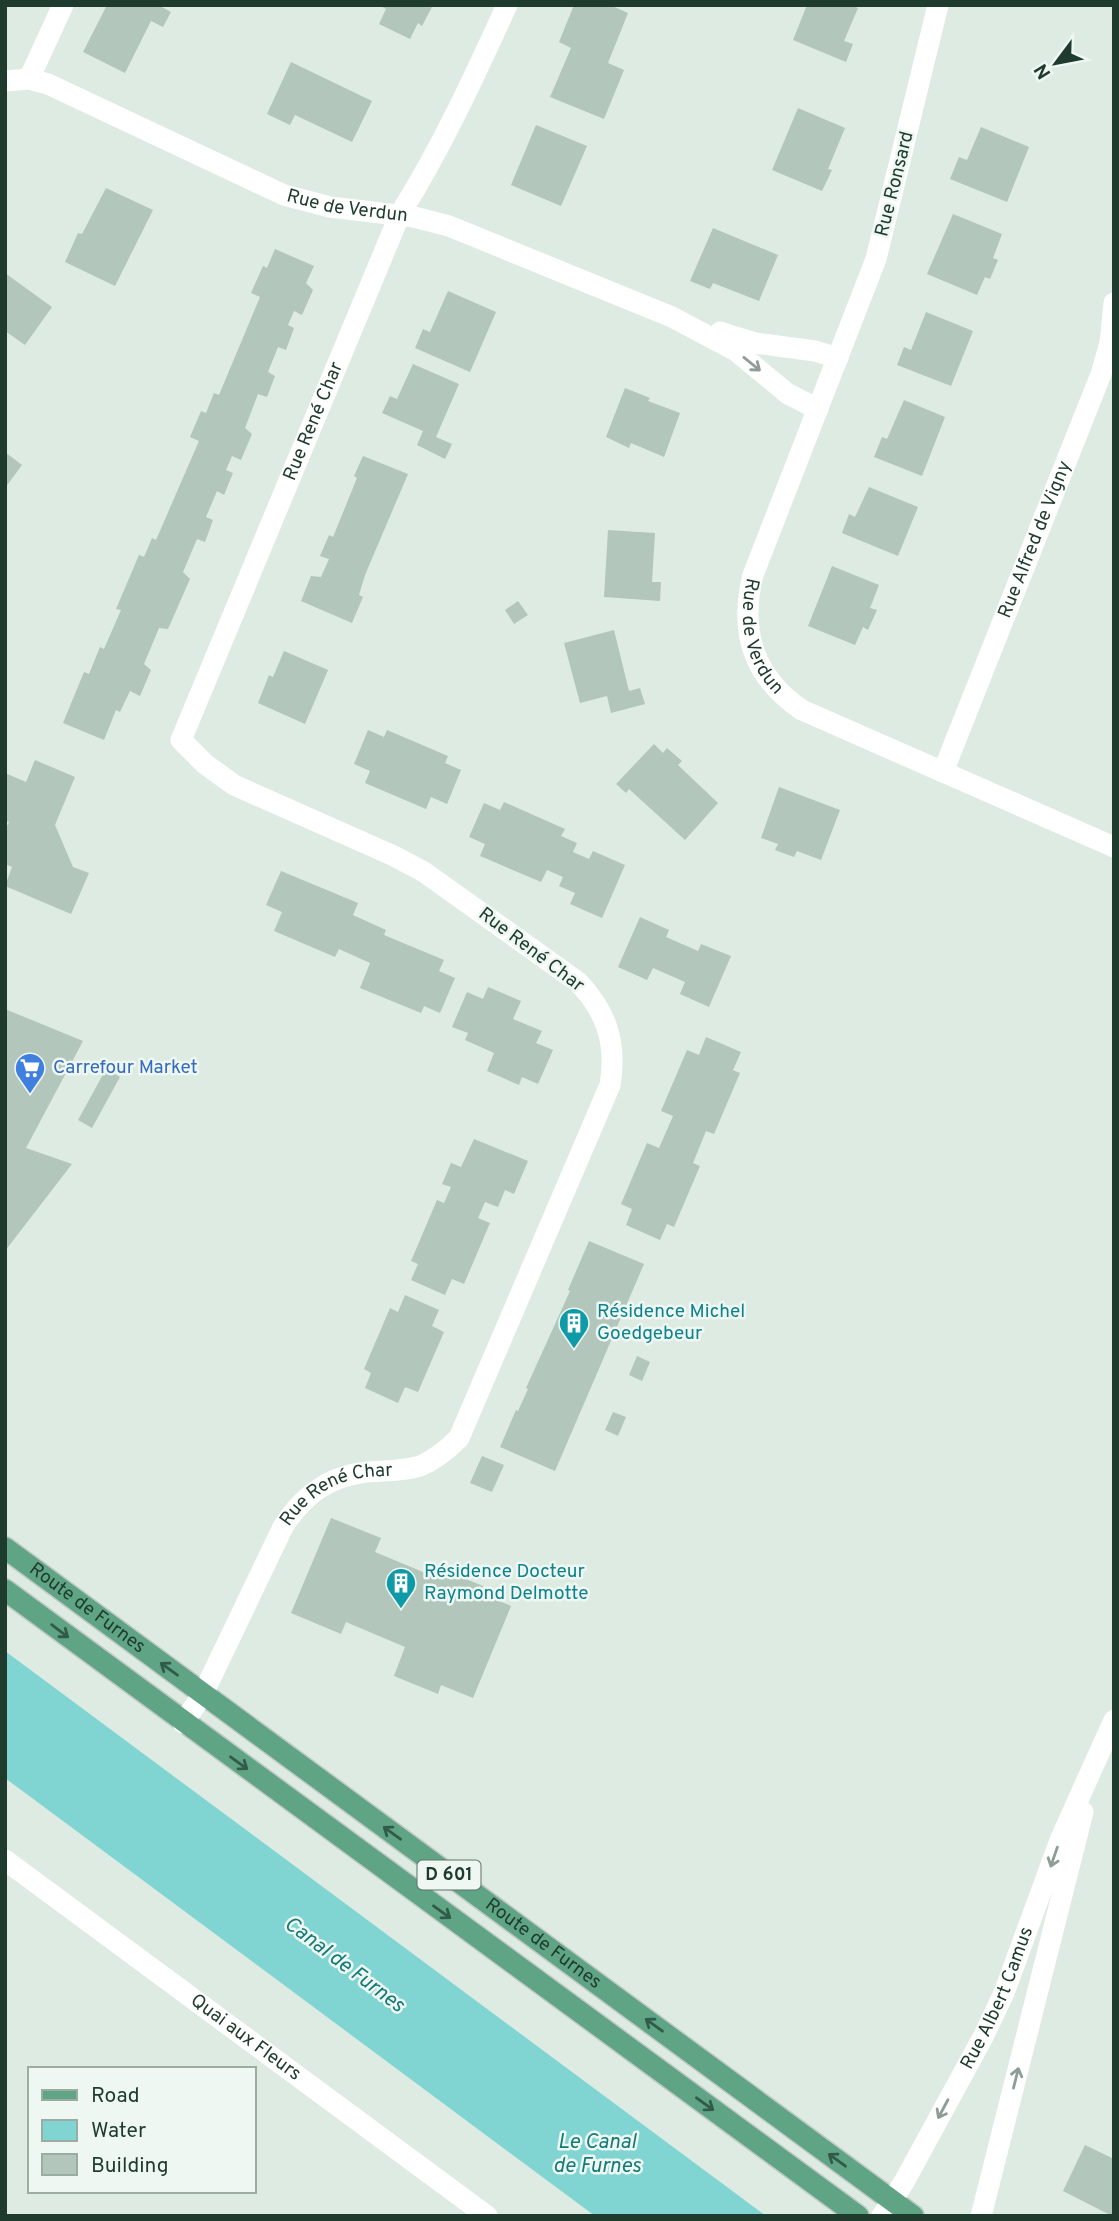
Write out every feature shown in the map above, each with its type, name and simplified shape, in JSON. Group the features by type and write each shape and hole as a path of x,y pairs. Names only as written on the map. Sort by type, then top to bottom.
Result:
{"main road":[{"name":"Route de Furnes","path":"5,1548 887,2208 913,2216"},
{"name":"Route de Furnes","path":"5,1590 858,2216"}],"street":[{"path":"29,79 63,5"},
{"path":"400,215 446,135 508,5"},
{"name":"Rue Ronsard","path":"838,358 883,234 938,5"},
{"name":"Rue de Verdun","path":"5,81 29,79 57,88 292,198 330,208 426,219 468,233 672,317 755,343 816,351 838,358 753,575 746,609 752,645 762,668 775,687 802,710 1114,847"},
{"name":"Rue René Char","path":"183,1723 203,1694 282,1527 298,1504 319,1489 347,1476 419,1466 441,1454 459,1438 610,1085 613,1054 607,1022 578,982 424,872 234,785 205,764 181,740 400,215"},
{"name":"Rue Alfred de Vigny","path":"943,772 1101,374 1110,342 1114,303"},
{"name":"Rue de Verdun","path":"672,317 736,351 788,394 818,409"},
{"name":"Rue Albert Camus","path":"887,2208 976,2049 1004,1993 1060,1840 1114,1720"},
{"name":"Rue Albert Camus","path":"981,2216 1091,1772"},
{"name":"Quai aux Fleurs","path":"5,1860 487,2216"}],"water":[{"name":"Le Canal de Furnes","path":"5,1651 766,2216 595,2216 5,1778"}],"building":[{"path":"107,5 158,5 171,12 163,27 151,21 125,73 83,52"},
{"path":"379,5 433,5 422,26 418,23 410,39 379,24 386,9"},
{"path":"574,5 610,5 628,13 608,63 624,70 604,119 550,97 571,48 559,42"},
{"path":"807,5 851,5 858,8 844,41 853,44 846,62 793,40"},
{"path":"291,62 372,101 352,142 295,115 290,125 267,114"},
{"path":"798,108 845,128 828,169 832,170 822,191 772,170"},
{"path":"536,125 587,146 561,206 511,185"},
{"path":"981,127 1029,147 1007,202 950,179 959,157 967,160"},
{"path":"106,188 153,210 115,286 65,262 78,233 82,234"},
{"path":"953,214 1002,234 993,258 998,260 990,279 985,277 977,295 927,274"},
{"path":"713,228 778,255 759,301 713,283 710,289 690,281"},
{"path":"275,249 314,266 306,283 313,290 302,315 294,311 288,325 294,328 286,350 278,347 268,372 275,376 267,397 258,394 245,428 252,434 241,460 232,456 226,470 233,473 224,495 217,491 206,517 213,520 205,542 197,539 183,572 190,579 168,629 159,628 144,664 151,670 140,696 130,691 120,712 116,710 104,740 63,723 84,672 89,674 100,647 104,649 121,610 116,609 139,555 144,557 152,538 156,540 199,441 190,437 201,411 206,413 214,393 219,395 260,297 251,293 263,266 267,268"},
{"path":"5,273 52,307 25,345 5,331"},
{"path":"448,291 496,312 470,372 415,348 423,329 430,332"},
{"path":"926,312 973,331 951,386 897,365 904,347 911,350"},
{"path":"413,364 459,384 436,437 452,444 445,459 417,445 423,431 382,413 390,396 397,399"},
{"path":"625,388 650,398 648,401 680,413 664,457 631,443 629,448 606,437"},
{"path":"904,400 945,417 922,476 874,457 882,437 887,439"},
{"path":"5,452 22,465 5,488"},
{"path":"363,456 408,474 365,575 359,595 363,597 352,623 301,601 311,576 321,577 329,559 320,556 329,535 333,537"},
{"path":"869,487 918,507 898,556 842,533 849,514 855,517"},
{"path":"608,530 655,533 652,582 661,582 660,601 604,597"},
{"path":"832,566 879,585 870,608 877,610 868,630 863,627 855,645 808,626"},
{"path":"518,601 528,615 514,624 505,610"},
{"path":"614,630 629,691 640,688 645,704 611,713 607,696 580,703 564,643"},
{"path":"284,651 328,670 305,724 258,703 269,675 273,677"},
{"path":"368,730 384,737 387,730 448,756 445,763 461,770 447,804 431,797 426,809 365,783 370,771 354,764"},
{"path":"654,744 663,753 667,748 682,761 678,765 718,803 685,840 629,789 626,793 616,784"},
{"path":"35,760 75,777 55,825 73,867 89,873 71,914 5,886 12,867 5,864 5,830 9,822 5,821 5,773 26,782"},
{"path":"779,787 840,810 821,860 797,851 794,857 775,850 778,844 761,838"},
{"path":"504,802 565,829 561,836 577,843 573,852 589,859 593,851 625,865 602,918 570,904 575,893 559,886 563,877 547,870 541,882 480,856 485,844 469,837 484,803 500,810"},
{"path":"281,871 358,903 353,915 386,930 384,935 444,960 439,971 455,978 440,1013 424,1006 421,1013 360,988 370,963 339,949 335,957 274,931 282,912 266,905"},
{"path":"640,917 669,930 666,937 698,951 701,944 731,956 709,1007 680,994 685,982 653,968 647,980 618,967"},
{"path":"488,987 521,1001 513,1019 542,1031 536,1043 553,1050 538,1084 522,1077 519,1085 487,1071 494,1053 465,1040 468,1033 452,1027 467,992 483,999"},
{"name":"Carrefour Market","path":"5,1009 83,1041 26,1148 72,1164 5,1251"},
{"path":"706,1037 741,1052 733,1070 740,1073 714,1134 706,1131 693,1163 700,1166 674,1227 667,1224 660,1240 626,1225 632,1209 621,1204 647,1143 659,1148 673,1116 661,1111 687,1050 699,1055"},
{"path":"106,1069 120,1077 92,1128 78,1120"},
{"path":"474,1139 528,1161 514,1194 505,1190 498,1207 485,1202 478,1218 490,1223 464,1284 452,1279 445,1295 411,1280 418,1264 411,1261 437,1200 444,1203 451,1187 442,1184 451,1163 461,1167"},
{"name":"Résidence Michel Goedgebeur","path":"589,1241 644,1264 555,1471 500,1447 528,1389 526,1388 570,1291 568,1290"},
{"path":"405,1295 439,1310 432,1326 444,1332 418,1392 405,1387 398,1403 365,1388 371,1373 364,1369 390,1308 398,1312"},
{"path":"637,1356 650,1362 642,1381 629,1375"},
{"path":"613,1412 626,1417 618,1436 605,1430"},
{"path":"482,1456 504,1465 492,1492 470,1483"},
{"name":"Résidence Docteur Raymond Delmotte","path":"331,1518 381,1538 375,1552 435,1577 439,1568 483,1586 480,1593 511,1606 473,1698 441,1685 438,1694 394,1676 405,1647 346,1622 341,1634 291,1613"},
{"path":"1085,2145 1114,2159 1112,2216 1063,2191"}],"place":[{"name":"Carrefour Market","path":"30,1095"},
{"name":"Résidence Michel Goedgebeur","path":"574,1350"},
{"name":"Résidence Docteur Raymond Delmotte","path":"401,1610"}],"water label":[{"name":"Canal de Furnes","path":"344,1965"}]}
